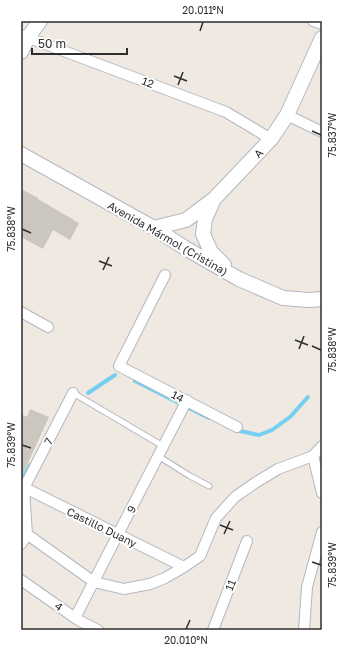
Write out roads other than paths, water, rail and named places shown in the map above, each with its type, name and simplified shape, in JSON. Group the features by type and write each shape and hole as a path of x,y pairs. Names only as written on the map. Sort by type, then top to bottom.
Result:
{"main road":[{"path":"21,52 24,36 40,21"},
{"name":"A","path":"154,228 186,220 214,199 271,139 287,115 322,38"},
{"name":"Avenida Mármol (Cristina)","path":"21,154 154,228 185,248 239,279 283,298 309,300 322,298"},
{"path":"214,199 205,219 203,234 211,252 239,279"}],"street":[{"path":"313,21 322,24"},
{"name":"12","path":"24,36 226,112 271,139"},
{"path":"287,115 322,132"},
{"name":"14","path":"165,275 119,366 237,427"},
{"path":"21,312 48,327"},
{"name":"7","path":"22,487 73,393"},
{"name":"9","path":"75,618 187,400"},
{"path":"24,532 94,582 124,589 150,584 165,578 200,556 216,518 235,497 278,469 313,456 322,446"},
{"path":"313,456 322,492"},
{"path":"21,544 24,532 22,487"},
{"name":"Castillo Duany","path":"22,487 184,567"},
{"path":"304,630 307,587 322,532"},
{"name":"11","path":"213,630 247,540"},
{"name":"4","path":"21,580 75,618 98,630"}],"lane":[{"path":"73,393 163,446"},
{"path":"158,456 209,486"}],"waterway":[{"path":"88,393 115,375"},
{"path":"135,381 209,418"},
{"path":"235,429 259,435 272,430 290,417 308,397"},
{"path":"24,476 30,465"}]}
